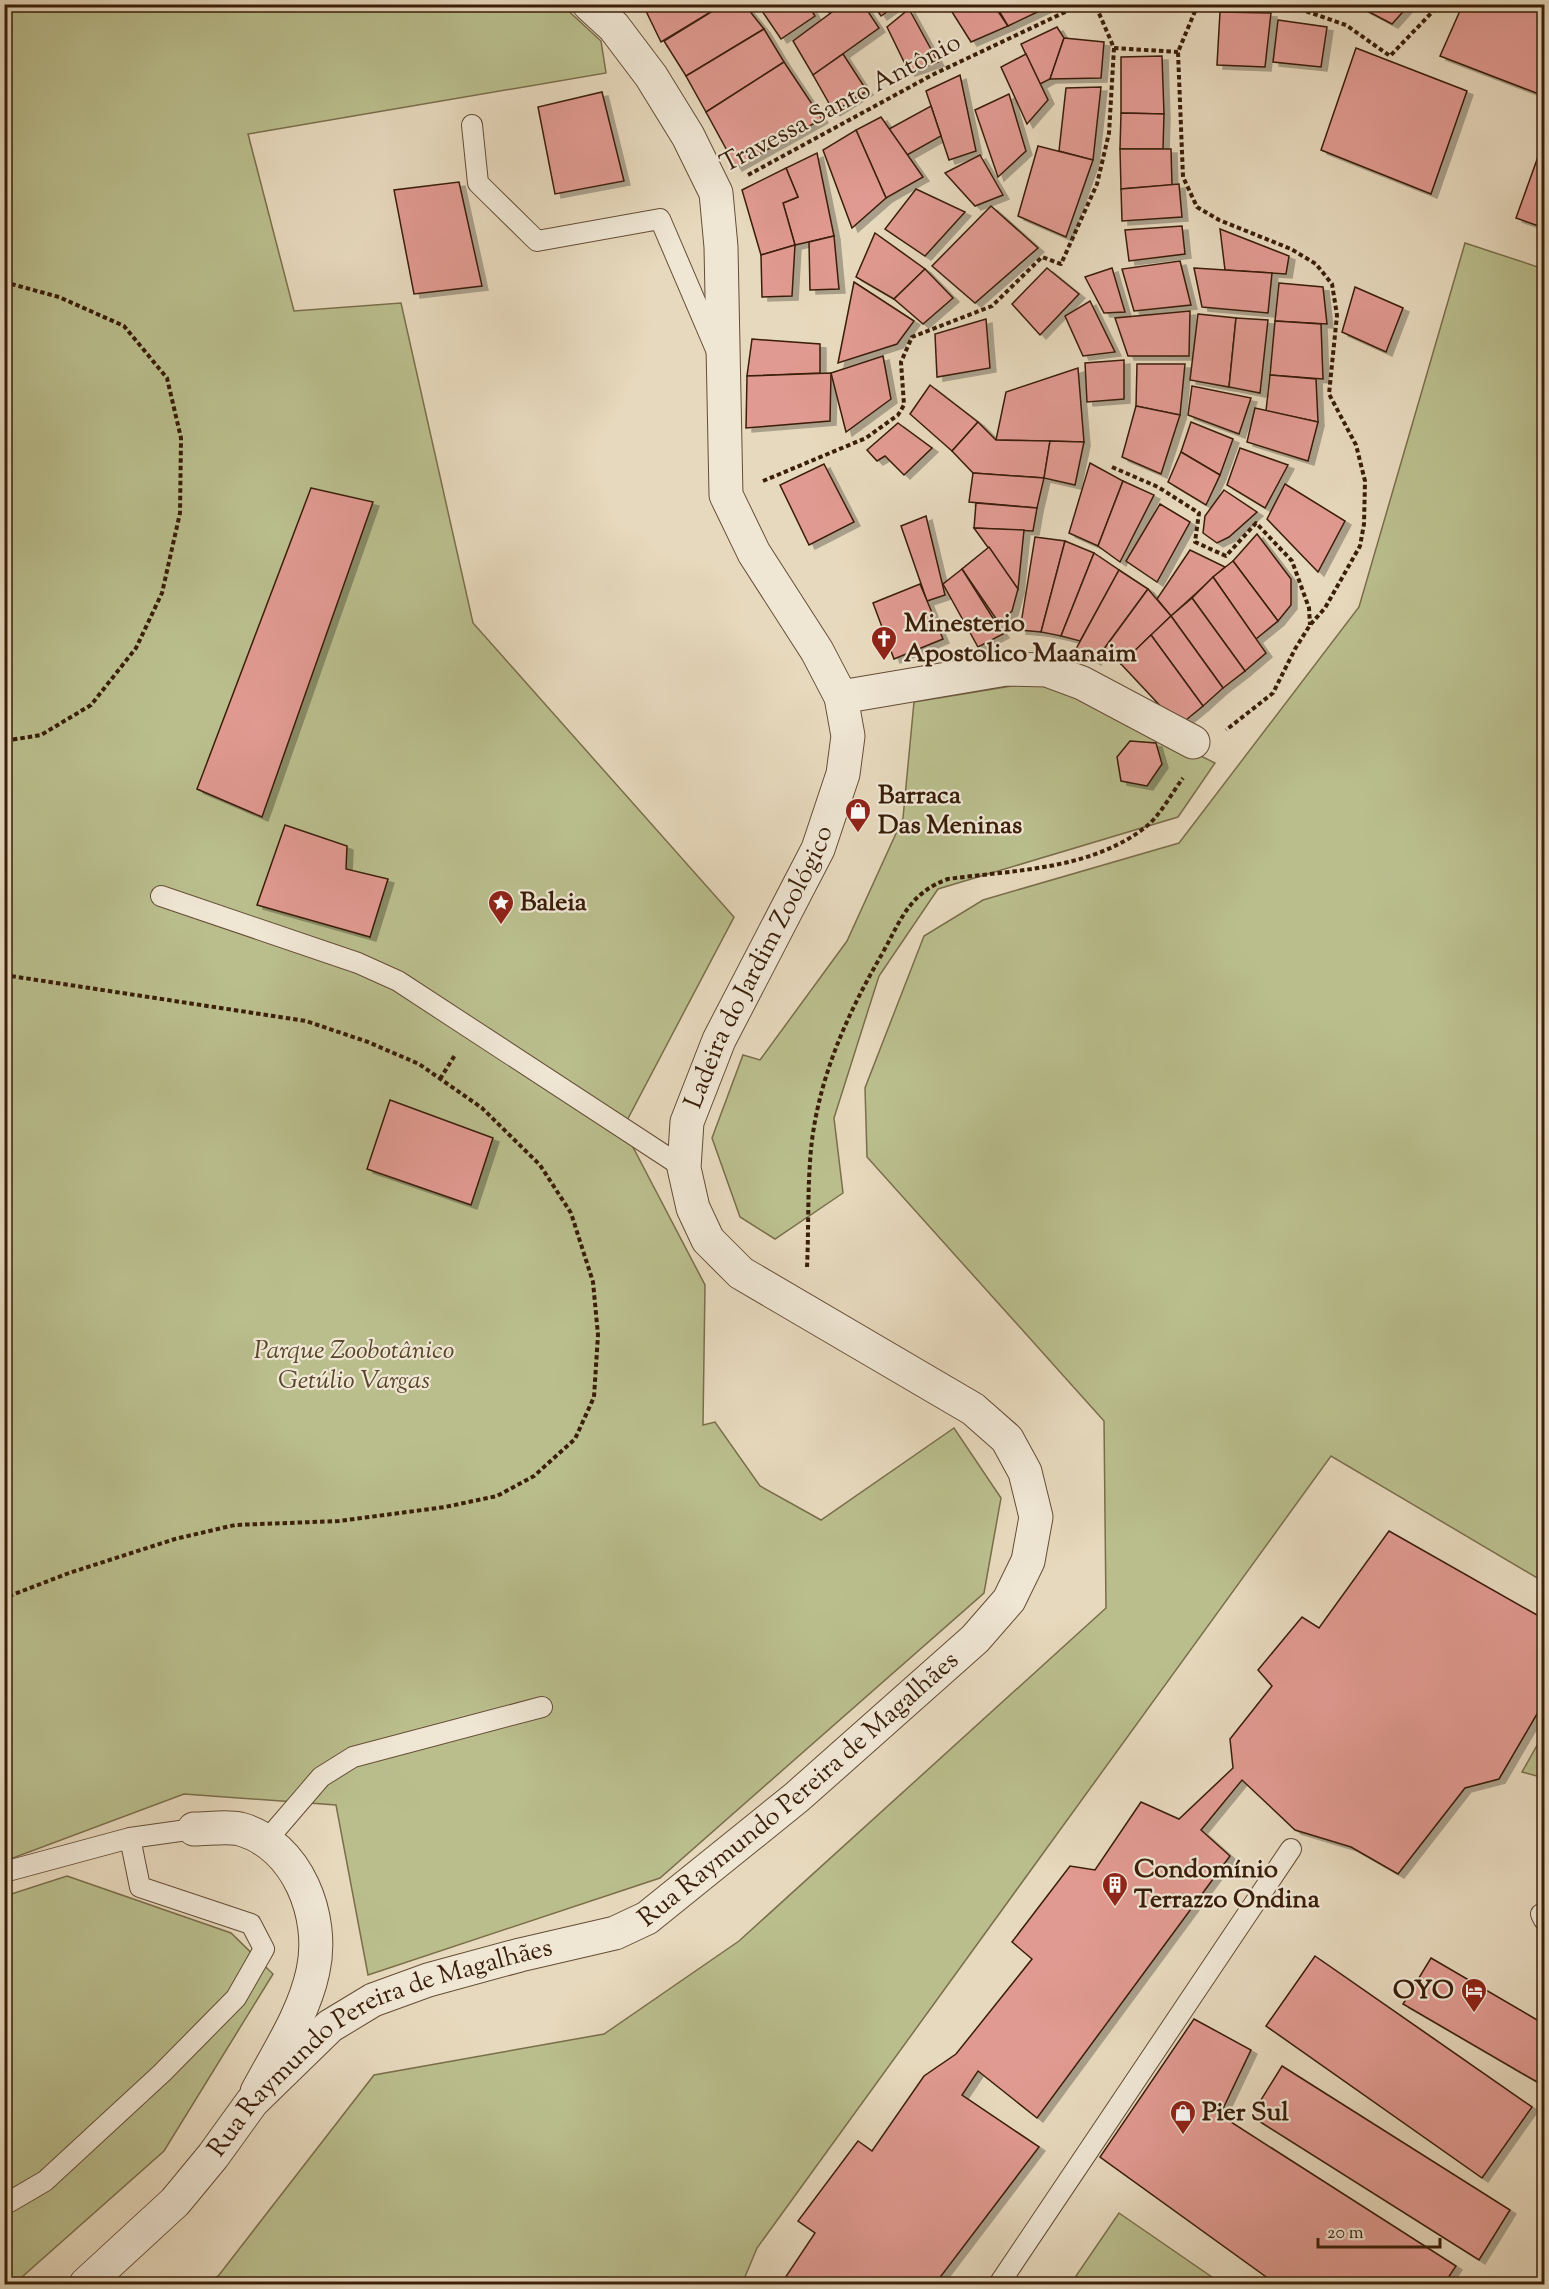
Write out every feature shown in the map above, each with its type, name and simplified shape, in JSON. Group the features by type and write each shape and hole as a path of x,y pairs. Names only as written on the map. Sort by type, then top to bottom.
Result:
{"street":[{"name":"Ladeira do Jardim Zoológico","path":"589,4 614,27 651,76 688,136 716,193 721,247 726,495 754,554 817,651 841,697 848,736 840,785 818,849 719,1040 702,1080 687,1122 684,1168"},
{"path":"841,697 1006,669 1047,670 1082,682 1193,742"},
{"name":"Rua Raymundo Pereira de Magalhães","path":"86,2284 175,2202 213,2156 252,2102 330,2026 373,2000 428,1980 615,1933 647,1918 797,1797 975,1639 1009,1600 1029,1561 1036,1517 1025,1472 1007,1439 973,1409 741,1273 708,1240 693,1208 684,1168"},
{"path":"194,1829 239,1829 266,1841 289,1865 307,1890 316,1925 313,1972 293,2024 252,2102"}],"lane":[{"path":"472,125 478,183 537,242 660,219 724,368"},
{"path":"161,896 358,963 398,981 684,1168"},
{"path":"266,1841 321,1777 353,1758 542,1707"},
{"path":"4,1872 130,1838 194,1829"},
{"path":"4,2205 45,2181 162,2073 236,1998 264,1949 251,1924 140,1887 130,1838"},
{"path":"999,2284 1291,1849"}],"path":[{"name":"Travessa Santo Antônio","path":"716,193 932,75 1082,4"},
{"path":"726,495 821,459 866,438 898,415 904,405 901,362 912,337 992,306 1042,257 1061,264 1097,184 1109,133 1114,48 1095,4"},
{"path":"1193,742 1210,738 1233,726 1273,693 1310,624 1325,608 1360,546 1365,524 1365,481 1356,445 1329,394 1336,315 1332,284 1316,264 1291,249 1219,220 1197,207 1183,177 1178,51 1198,4"},
{"path":"1286,4 1346,26 1390,56 1440,4"},
{"path":"1114,48 1178,51"},
{"path":"4,282 59,297 124,326 167,378 181,438 177,525 162,592 136,648 91,705 41,735 4,741"},
{"path":"1112,467 1158,488 1200,513 1196,542 1226,556 1256,523 1292,561 1309,608 1310,624"},
{"path":"805,1310 812,1141 824,1083 835,1046 854,1004 911,901 930,886 948,879 1072,862 1110,850 1145,828 1184,776"},
{"path":"4,975 306,1021 368,1041 419,1064 482,1108 540,1165 571,1213 592,1282 598,1335 594,1397 575,1439 534,1476 497,1496 445,1507 339,1521 235,1525 154,1546 69,1573 4,1598"}],"green space":[{"name":"Parque Zoobotânico Getúlio Vargas","path":"5,5 562,5 601,41 606,73 248,134 294,311 401,303 473,623 734,917 623,1128 705,1285 703,1425 715,1422 760,1486 821,1520 954,1428 1001,1498 984,1593 660,1878 368,1975 336,1805 184,1794 5,1861"},
{"path":"1465,243 1544,269 1544,1582 1331,1456 757,2248 742,2284 208,2284 219,2275 374,2075 604,2034 739,1941 1106,1608 1104,1421 867,1157 865,1088 924,936 983,900 1179,843 1359,607"},
{"path":"1043,681 1109,710 1215,763 1178,817 938,889 879,976 834,1118 843,1193 775,1239 740,1217 712,1138 743,1055 760,1060 847,941 903,818 914,702"},
{"path":"1544,1733 1544,1778 1522,1772"},
{"path":"67,1876 231,1933 273,1974 164,2151 14,2284 5,2284 5,1896"},
{"path":"1119,2213 1222,2284 1089,2284 1076,2276"}],"building":[{"path":"648,4 724,4 661,42 644,7"},
{"path":"724,4 744,4 764,29 686,76 664,41"},
{"path":"808,4 815,16 781,39 758,5"},
{"path":"824,4 843,4 830,14"},
{"path":"843,4 863,4 879,28 813,75 793,41"},
{"path":"873,4 898,4 881,16"},
{"path":"947,4 993,4 1008,26 971,42"},
{"path":"995,4 1054,4 1008,26"},
{"path":"1354,4 1410,4 1392,24"},
{"path":"1463,4 1544,4 1544,96 1440,56"},
{"path":"909,9 938,62 909,72 887,27"},
{"path":"1220,12 1271,13 1265,67 1217,65"},
{"path":"1278,20 1327,27 1321,67 1273,62"},
{"path":"1057,27 1064,38 1050,79 1040,84 1021,44"},
{"path":"764,29 784,62 706,112 686,76"},
{"path":"1064,38 1104,42 1101,78 1050,79"},
{"path":"1356,48 1467,91 1431,194 1321,150"},
{"path":"843,54 867,91 834,112 813,75"},
{"path":"1026,54 1048,100 1027,124 1001,67"},
{"path":"1162,56 1164,114 1121,113 1121,57"},
{"path":"784,62 822,119 736,167 706,112"},
{"path":"960,75 976,151 949,160 926,91"},
{"path":"1101,87 1093,160 1059,151 1066,88"},
{"path":"602,92 624,181 555,194 538,107"},
{"path":"1009,94 1026,151 998,177 975,110"},
{"path":"931,106 941,136 907,155 889,129"},
{"path":"1121,113 1164,114 1163,149 1120,149"},
{"path":"881,117 923,177 886,198 856,130"},
{"path":"856,130 886,198 852,228 823,150"},
{"path":"1544,140 1544,228 1516,218"},
{"path":"1038,146 1093,160 1066,237 1018,216"},
{"path":"1120,149 1171,149 1172,185 1121,189"},
{"path":"817,153 834,236 795,245 783,203 798,197 786,168"},
{"path":"980,155 1003,195 975,206 945,173"},
{"path":"786,168 798,197 783,203 795,245 761,255 742,190"},
{"path":"459,182 482,286 414,294 394,190"},
{"path":"1179,184 1182,217 1122,221 1121,189"},
{"path":"916,189 965,212 925,256 885,229"},
{"path":"991,206 1038,248 975,303 932,266"},
{"path":"1182,226 1185,254 1129,261 1125,230"},
{"path":"1220,229 1289,256 1286,274 1225,270"},
{"path":"875,233 925,269 894,299 856,277"},
{"path":"834,236 839,289 810,290 809,242"},
{"path":"795,245 792,296 762,297 761,255"},
{"path":"1180,261 1191,305 1134,311 1122,269"},
{"path":"1047,268 1079,294 1040,335 1012,304"},
{"path":"1112,268 1125,312 1104,313 1085,277"},
{"path":"1194,268 1272,273 1268,313 1202,307"},
{"path":"925,269 953,298 923,324 894,299"},
{"path":"854,282 914,321 897,344 838,363"},
{"path":"1279,283 1323,287 1327,324 1275,321"},
{"path":"1355,287 1403,308 1386,352 1342,332"},
{"path":"1090,301 1115,352 1083,356 1065,316"},
{"path":"1190,311 1189,356 1128,356 1115,318"},
{"path":"1198,314 1236,318 1229,387 1190,380"},
{"path":"1236,318 1268,320 1260,393 1229,387"},
{"path":"986,319 990,368 937,377 935,334"},
{"path":"1275,321 1321,324 1323,379 1270,375"},
{"path":"752,339 820,344 820,373 747,376"},
{"path":"883,356 891,399 846,432 831,373"},
{"path":"1124,360 1124,399 1087,402 1085,363"},
{"path":"1137,364 1185,364 1180,415 1136,406"},
{"path":"1078,368 1084,442 996,440 1006,392"},
{"path":"831,373 830,421 746,428 747,376"},
{"path":"1270,375 1316,379 1318,422 1266,411"},
{"path":"930,385 978,422 952,451 910,414"},
{"path":"1192,386 1251,398 1239,434 1188,415"},
{"path":"1136,406 1180,415 1161,474 1122,457"},
{"path":"1255,408 1318,422 1308,461 1247,442"},
{"path":"978,422 996,440 1050,441 1044,478 973,473 952,451"},
{"path":"1191,422 1233,439 1220,475 1181,452"},
{"path":"898,423 932,448 904,475 885,456 877,461 867,450"},
{"path":"1050,441 1084,442 1075,485 1044,478"},
{"path":"1240,448 1288,465 1265,508 1227,485"},
{"path":"1181,452 1220,475 1206,505 1168,482"},
{"path":"1090,463 1123,481 1098,546 1069,533"},
{"path":"824,464 854,522 809,545 780,485"},
{"path":"973,473 1044,478 1037,508 969,502"},
{"path":"1123,481 1154,495 1120,562 1098,546"},
{"path":"1285,484 1345,521 1318,572 1267,519"},
{"path":"311,488 373,502 262,817 197,789"},
{"path":"1224,490 1257,512 1229,537 1217,543 1203,533 1205,516"},
{"path":"976,503 1037,508 1033,531 974,528"},
{"path":"1160,504 1190,522 1157,582 1126,561"},
{"path":"926,516 945,595 927,601 901,526"},
{"path":"974,528 1024,530 1018,589"},
{"path":"1257,534 1291,579 1291,605 1278,621 1233,561"},
{"path":"1035,537 1065,541 1041,632 1020,630"},
{"path":"1065,541 1094,553 1061,636 1041,632"},
{"path":"989,547 1018,589 1012,611 999,623 962,569"},
{"path":"1190,550 1225,567 1171,616 1157,599"},
{"path":"1094,553 1119,570 1080,641 1061,636"},
{"path":"1233,561 1278,621 1256,639 1213,577"},
{"path":"962,569 1003,634 978,647 943,584"},
{"path":"1119,570 1148,589 1095,661 1076,649"},
{"path":"1213,577 1266,653 1245,671 1192,598"},
{"path":"920,584 943,639 894,659 873,603"},
{"path":"1148,589 1171,616 1121,664 1104,649"},
{"path":"1192,598 1245,671 1223,688 1171,616"},
{"path":"1171,616 1223,688 1203,706 1151,635"},
{"path":"1151,635 1203,706 1186,720 1166,712 1121,664"},
{"path":"1130,741 1156,743 1162,764 1147,786 1121,781 1117,757"},
{"path":"285,825 347,846 346,869 388,879 370,937 257,905"},
{"path":"390,1100 493,1138 471,1205 367,1169"},
{"name":"Condomínio Terrazzo Ondina","path":"1389,1531 1544,1619 1544,1702 1499,1779 1465,1788 1398,1874 1351,1847 1295,1830 1242,1780 1201,1830 1230,1856 1037,2118 978,2071 962,2095 1039,2147 935,2284 781,2284 815,2233 798,2221 858,2141 872,2151 924,2076 956,2054 1032,1959 1012,1942 1070,1866 1095,1870 1141,1802 1179,1819 1233,1768 1230,1739 1272,1686 1258,1670 1302,1617 1319,1628"},
{"path":"1315,1956 1532,2107 1482,2178 1266,2026"},
{"name":"OYO","path":"1431,1958 1544,2024 1544,2086 1403,2004"},
{"name":"Pier Sul","path":"1194,2019 1251,2050 1220,2115 1456,2266 1444,2284 1276,2284 1100,2157"},
{"path":"1282,2066 1510,2210 1479,2260 1251,2116"}],"place":[{"name":"Minesterio Apostolico Maanaim","path":"884,662"},
{"name":"Barraca Das Meninas","path":"858,834"},
{"name":"Baleia","path":"501,926"},
{"name":"Condomínio Terrazzo Ondina","path":"1115,1908"},
{"name":"OYO","path":"1474,2014"},
{"name":"Pier Sul","path":"1183,2136"}]}
